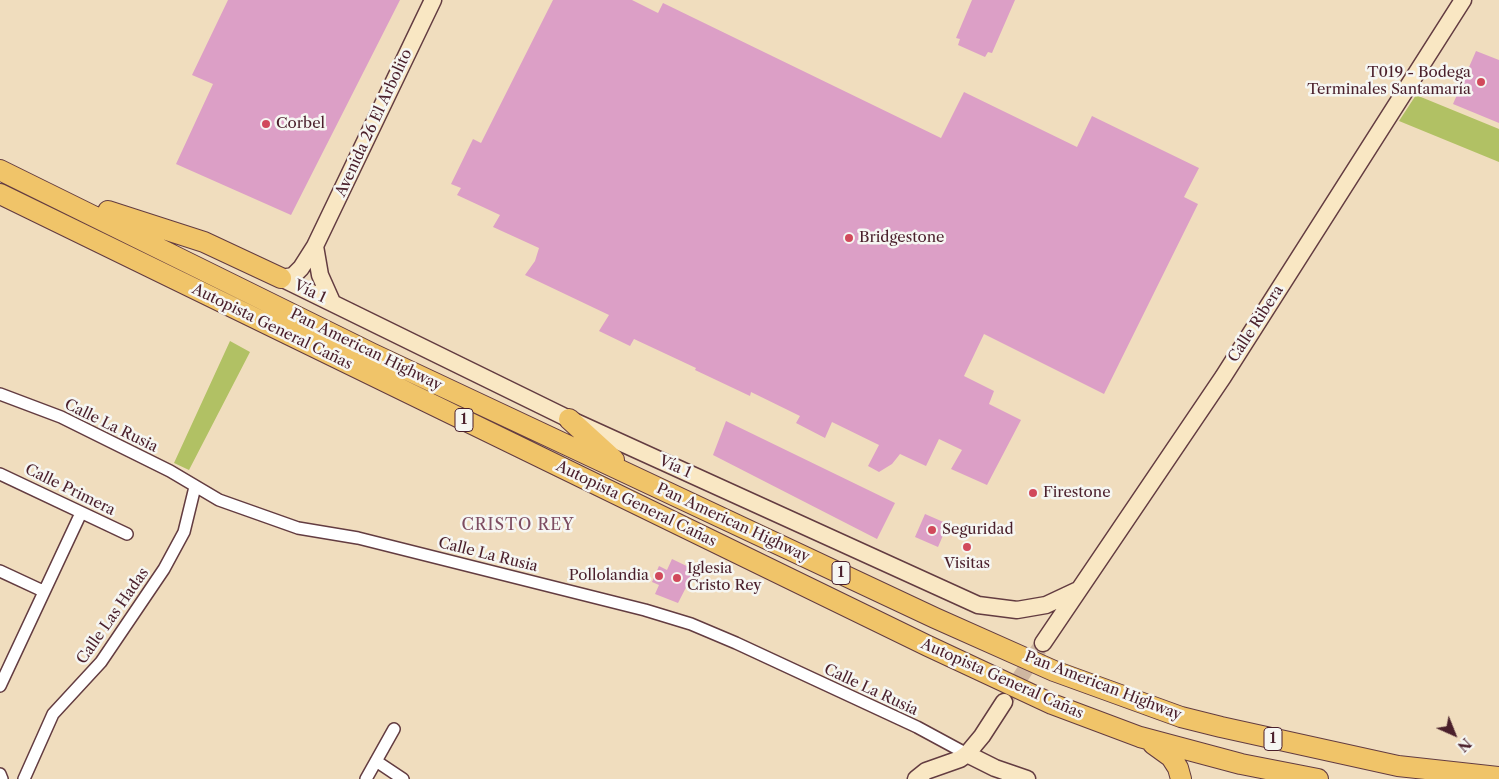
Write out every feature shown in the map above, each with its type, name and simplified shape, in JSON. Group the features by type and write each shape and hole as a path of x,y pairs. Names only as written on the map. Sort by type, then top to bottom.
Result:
{"highway":[{"name":"Pan American Highway","path":"0,170 372,353 935,618 1054,671 1181,717 1315,749 1398,766 1499,777"},
{"path":"31,185 204,242 281,278"},
{"name":"Autopista General Cañas","path":"0,194 928,646 1052,704 1140,737 1241,764 1318,779"},
{"path":"568,419 628,474"},
{"path":"1140,737 1171,756 1178,768 1181,779"},
{"path":"1242,779 1253,777 1272,779"}],"street":[{"name":"Avenida 26 El Arbolito","path":"281,278 293,276 301,268 315,246 433,0"},
{"name":"Calle Ribera","path":"1043,643 1223,376 1463,0"},
{"path":"315,246 320,275 332,302"},
{"name":"Vía 1","path":"281,278 568,419 978,606 1017,610 1046,605 1078,590"},
{"name":"Calle La Rusia","path":"0,394 61,418 170,472 218,500 298,528 376,542 691,624 917,727 967,754"},
{"name":"Calle Primera","path":"0,474 127,534"},
{"name":"Calle Las Hadas","path":"24,779 53,714 101,662 164,569 184,532 195,487"},
{"path":"0,686 5,664 81,513"},
{"path":"0,571 43,591"},
{"path":"916,779 926,771 967,754 982,736 1004,702"},
{"path":"366,779 394,729"},
{"path":"967,754 995,768 1027,779"},
{"path":"376,761 403,779"},
{"path":"0,774 2,779"}],"green space":[{"path":"1416,95 1499,129 1499,162 1399,121"},
{"path":"230,341 250,352 189,470 174,463"}],"building":[{"name":"Corbel","path":"228,0 400,0 291,215 176,164 213,84 192,75"},
{"name":"Bridgestone","path":"553,0 632,0 658,13 663,3 941,138 964,92 1077,147 1092,116 1199,168 1184,197 1198,204 1104,394 984,334 964,376 994,391 989,404 1021,420 987,485 951,469 962,450 939,439 926,466 900,454 892,464 879,472 868,466 879,445 832,422 825,438 796,423 800,416 751,392 750,396 634,339 630,346 599,331 609,315 525,275 535,261 539,248 493,227 500,215 457,195 461,188 451,184 473,139 481,143"},
{"path":"972,0 1015,0 992,53 988,52 985,57 958,45 960,39 956,38"},
{"name":"T019 - Bodega Terminales Santamaría","path":"1476,51 1499,60 1499,123 1453,104"},
{"path":"726,421 895,503 877,539 713,455"},
{"name":"Seguridad","path":"925,514 948,524 938,547 915,537"},
{"name":"Iglesia Cristo Rey","path":"672,559 695,570 678,603 655,594 659,585 652,582 659,566 667,570"}],"tunnel":[{"path":"1004,702 1043,643"}],"place":[{"name":"T019 - Bodega Terminales Santamaría","path":"1481,82"},
{"name":"Corbel","path":"266,124"},
{"name":"Bridgestone","path":"849,238"},
{"name":"Firestone","path":"1033,493"},
{"name":"Seguridad","path":"932,530"},
{"name":"Visitas","path":"967,547"},
{"name":"Pollolandia","path":"659,576"},
{"name":"Iglesia Cristo Rey","path":"677,578"}],"district":[{"name":"CRISTO REY","path":"518,525"}]}
